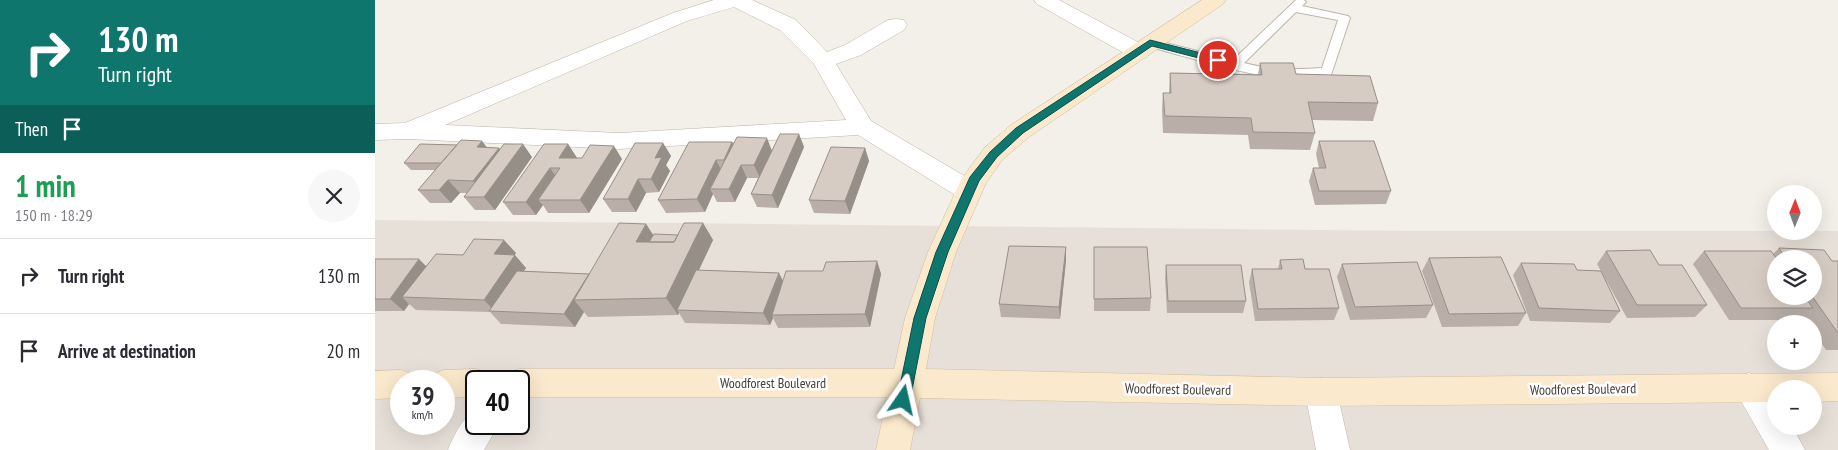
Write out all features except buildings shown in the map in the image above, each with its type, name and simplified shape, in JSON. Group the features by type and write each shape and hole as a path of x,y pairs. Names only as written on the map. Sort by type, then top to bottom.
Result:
{"main road":[{"path":"893,450 920,318 942,252 974,180 993,154 1020,131 1216,0"},
{"name":"Woodforest Boulevard","path":"530,382 907,383 1321,392 1749,386 1838,387"},
{"path":"375,385 390,384"}],"street":[{"path":"409,131 680,17 736,0 788,25 823,61 862,127 969,191"},
{"path":"1044,0 1145,47"},
{"path":"823,61 853,50 896,25"},
{"path":"375,132 409,131 619,141 862,127"},
{"path":"1749,386 1788,450"},
{"path":"1321,392 1333,450"},
{"path":"465,450 475,435"}],"lane":[{"path":"1145,47 1259,71 1290,74 1327,72 1344,18 1298,4 1235,65"}],"shaded area":[{"path":"375,220 1416,231 1767,231 1767,240 1823,240 1823,231 1838,231 1838,450 375,450"}],"route":[{"path":"903,400 920,318 942,252 974,180 993,154 1020,131 1139,52 1150,42 1218,60"}]}
